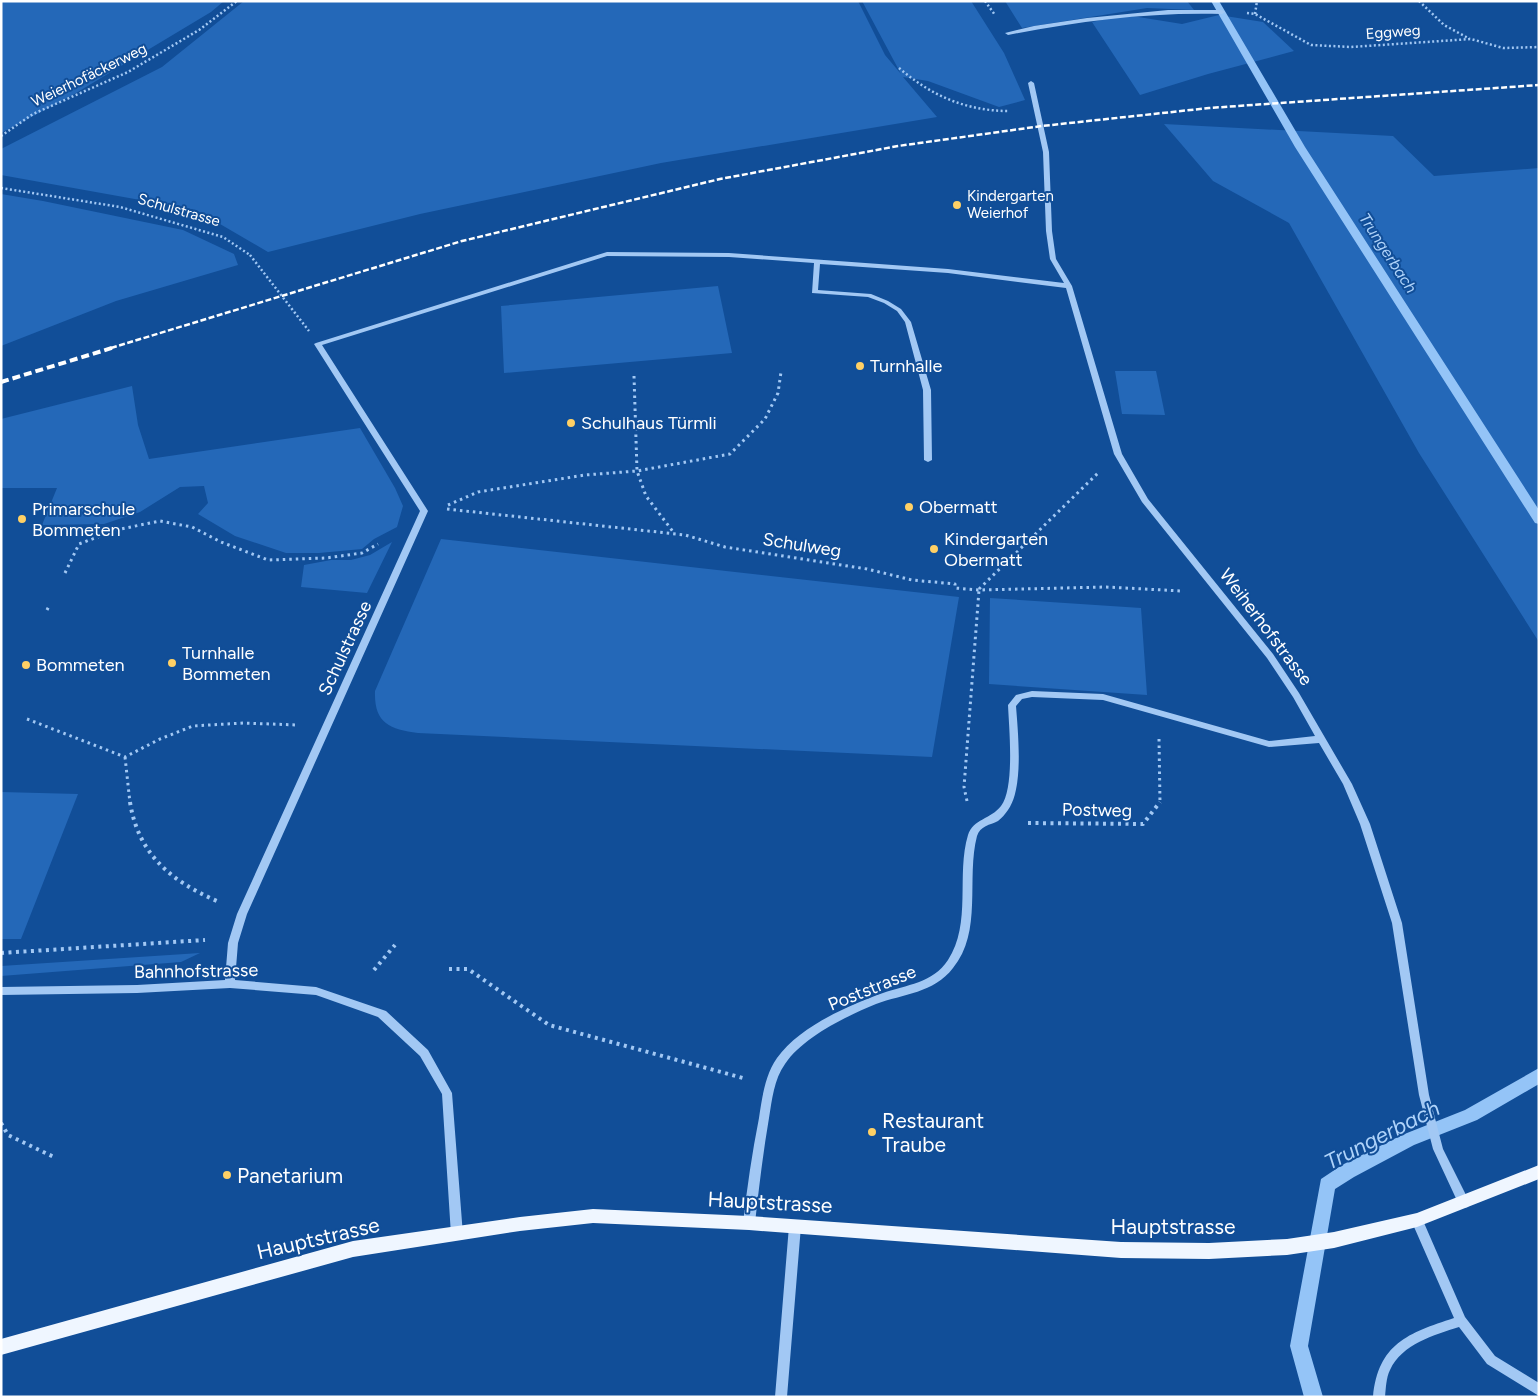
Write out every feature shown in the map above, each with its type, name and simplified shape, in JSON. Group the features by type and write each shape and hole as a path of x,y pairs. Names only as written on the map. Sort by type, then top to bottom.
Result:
{"main road":[{"name":"Hauptstrasse","path":"1,1347 353,1249 520,1224 593,1216 749,1223 1120,1250 1208,1251 1287,1247 1334,1240 1417,1220 1539,1172"}],"street":[{"path":"1008,33 1061,23 1192,11 1222,12"},
{"name":"Weiherhofstrasse","path":"1031,83 1046,152 1050,240 1053,259 1069,286 1118,454 1145,500 1270,656 1296,695 1347,784 1365,824 1397,923 1424,1095 1438,1150 1464,1203"},
{"name":"Schulstrasse","path":"230,984 233,943 242,914 424,511 318,344 606,254 729,255 817,262"},
{"path":"928,460 927,390 908,322 898,310 886,302 869,295 814,292 817,262 948,271 1069,286"},
{"path":"973,832 978,826 995,818 1008,804 1013,787 1012,706 1020,697 1032,694 1102,697 1269,744 1322,739"},
{"name":"Poststrasse","path":"749,1223 756,1157 770,1085 782,1060 806,1038 832,1020 878,999 919,987 936,979 949,965 960,949 966,928 968,851 973,832"},
{"name":"Bahnhofstrasse","path":"1,991 137,989 230,984 316,992 382,1014 424,1053 447,1093 457,1234"},
{"path":"1417,1220 1461,1321 1491,1360 1539,1390"},
{"path":"781,1397 795,1226"},
{"path":"1379,1397 1379,1381 1394,1352 1419,1335 1461,1321"}],"path":[{"name":"Weierhofäckerweg","path":"1,136 33,114 128,72 199,30 237,1"},
{"name":"Eggweg","path":"1257,1 1255,14 1311,45 1351,47 1471,39 1503,48 1539,47"},
{"path":"1419,1 1444,25 1471,39"},
{"path":"899,68 914,82 956,105 977,110 1000,112 1037,108"},
{"name":"Schulstrasse","path":"1,188 120,207 223,237 250,256 309,331"},
{"path":"637,471 730,454 765,419 778,394 781,372"},
{"path":"634,376 637,471 646,496 674,534"},
{"path":"973,832 964,787 979,590 1118,454"},
{"name":"Schulweg","path":"637,471 585,475 478,492 440,508 685,535 725,547 867,569 912,580 955,584 955,588 979,590 1106,587 1220,593"},
{"path":"65,573 79,544 116,530 160,521 192,527 221,542 268,560 326,558 362,553 395,534 419,525"},
{"path":"47,610 49,606"},
{"name":"Postweg","path":"995,818 1022,823 1143,824 1160,803 1159,728 1164,714"},
{"path":"27,719 125,757 160,739 193,726 276,723 326,729"},
{"path":"125,757 129,797 136,830 156,863 197,894 219,901 242,914"},
{"path":"1,953 208,940 233,943"},
{"path":"374,970 395,944"},
{"path":"449,969 468,969 549,1025 770,1085"},
{"path":"1,1123 8,1135 56,1158"}],"shaded area":[{"path":"1,1 224,1 211,12 71,96 1,133"},
{"path":"244,1 858,1 885,55 901,74 862,1 971,1 1004,53 1025,100 999,107 928,81 903,77 937,117 661,163 420,214 268,252 196,210 1,175 1,149 162,67"},
{"path":"1005,1 1187,1 1194,10 1147,8 1022,28"},
{"path":"1126,15 1182,24 1219,15 1263,22 1294,51 1208,74 1140,95 1092,22"},
{"path":"1164,124 1393,136 1434,176 1539,168 1539,642 1419,453 1289,223 1213,181"},
{"path":"1,194 183,230 234,254 238,265 116,301 1,346"},
{"path":"718,286 732,353 504,373 501,306"},
{"path":"1115,371 1156,371 1165,415 1122,414"},
{"path":"132,386 138,425 149,459 360,428 395,488 403,506 397,527 374,539 362,549 319,553 286,553 235,536 198,514 208,503 204,486 180,487 140,512 104,524 42,525 57,488 1,488 1,419"},
{"path":"441,539 959,597 932,757 418,733 391,726 385,722 377,710 375,691"},
{"path":"392,542 367,593 301,587 304,565 331,560 351,560 370,555"},
{"path":"990,598 1141,608 1147,695 989,684"},
{"path":"1,792 78,794 21,939 1,939"},
{"path":"200,953 181,962 1,976 1,966"}],"waterway":[{"name":"Trungerbach","path":"1215,1 1300,147 1539,520"},
{"name":"Trungerbach","path":"1314,1397 1299,1346 1327,1185 1348,1171 1408,1140 1471,1115 1539,1075"}],"railway":[{"path":"111,348 462,241 720,179 898,146 1042,126 1209,108 1539,85"},
{"path":"1,382 115,347"}],"place":[{"name":"Kindergarten Weierhof","path":"957,205"},
{"name":"Turnhalle","path":"860,366"},
{"name":"Schulhaus Türmli","path":"571,423"},
{"name":"Obermatt","path":"909,507"},
{"name":"Primarschule Bommeten","path":"22,519"},
{"name":"Kindergarten Obermatt","path":"934,549"},
{"name":"Turnhalle Bommeten","path":"172,663"},
{"name":"Bommeten","path":"26,665"},
{"name":"Restaurant Traube","path":"872,1132"},
{"name":"Panetarium","path":"227,1175"}]}
